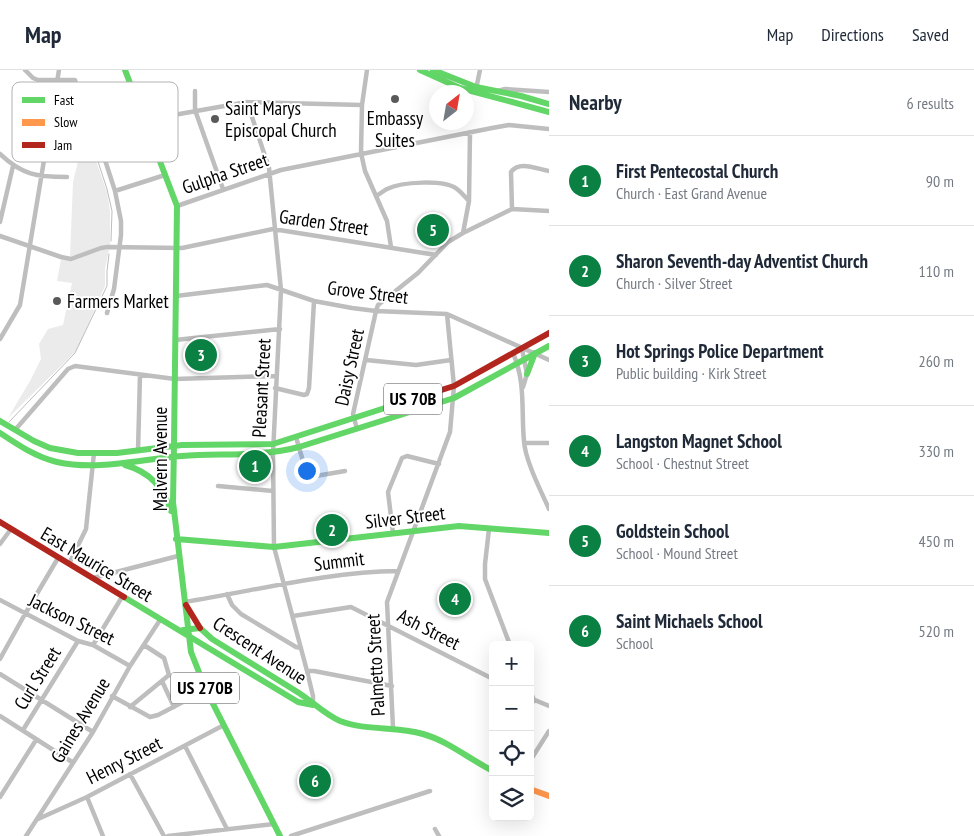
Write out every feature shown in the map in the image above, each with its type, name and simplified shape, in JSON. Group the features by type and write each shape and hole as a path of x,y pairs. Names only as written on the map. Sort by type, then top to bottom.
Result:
{"main road":[{"name":"Malvern Avenue","path":"126,70 130,82"},
{"path":"433,70 476,90 497,91 549,104"},
{"path":"424,71 444,82 549,112"},
{"name":"Malvern Avenue","path":"160,162 177,206 174,445 175,526 188,632 197,669 206,690 280,836"},
{"name":"US 70B","path":"1,424 50,448 78,453 117,453 174,445 273,444 454,386 549,333"},
{"name":"US 70B","path":"0,433 26,449 57,461 93,464 120,464 174,456 272,453 298,447 454,398 549,346"},
{"path":"528,374 535,354"},
{"name":"US 270B","path":"120,464 139,469 158,483 168,502 175,526"},
{"name":"East Maurice Street","path":"0,522 160,620 179,631 188,632"},
{"name":"Silver Street","path":"176,539 274,547 459,526 549,533"},
{"path":"184,602 200,628"},
{"name":"Crescent Avenue","path":"188,632 200,628 212,639 302,695 313,705 338,719 355,725 393,728 432,737 489,766"},
{"name":"Crescent Avenue","path":"188,632 208,647 298,702 313,705"},
{"path":"208,647 212,639"},
{"path":"255,676 259,668"},
{"path":"534,790 549,796"}],"street":[{"path":"25,70 38,80 75,80 76,82"},
{"path":"58,80 59,70"},
{"path":"367,70 362,105 361,153 365,171 387,221 391,247"},
{"path":"476,90 480,70"},
{"path":"497,91 505,89 549,92"},
{"path":"195,91 195,110 223,189"},
{"path":"178,113 247,102 362,105"},
{"name":"Pleasant Street","path":"247,102 270,173 281,290 272,453 274,547 307,671 313,696 313,705"},
{"name":"Gulpha Street","path":"177,206 270,173 361,153 510,125 549,129"},
{"path":"463,233 469,201 470,132"},
{"path":"0,154 13,166 41,177 67,177"},
{"path":"0,339 20,305 44,162"},
{"path":"105,162 115,191 121,222 114,289 107,313"},
{"path":"512,209 511,172 514,167 522,165 549,171"},
{"path":"0,222 13,166"},
{"path":"115,191 165,175"},
{"path":"376,196 387,189 401,185 431,183 444,184 456,188 469,201"},
{"path":"376,311 382,302 436,256 448,242 463,233 512,209 549,211"},
{"name":"Garden Street","path":"0,236 71,259 101,248 176,248 276,229 436,256"},
{"name":"Grove Street","path":"176,296 267,285 314,300 376,311 447,314 549,360"},
{"path":"276,388 304,395 307,394 309,388 314,300"},
{"name":"Daisy Street","path":"357,429 353,418 376,311"},
{"name":"Palmetto Street","path":"393,728 387,602 450,432 454,386 447,314"},
{"path":"175,340 280,329"},
{"path":"522,349 528,374 523,388"},
{"path":"513,354 518,364 523,388 524,443 549,509"},
{"path":"366,360 416,365 451,360"},
{"path":"15,430 68,369 75,366 175,379 276,376"},
{"path":"138,451 140,375"},
{"path":"296,437 307,475 310,477 345,471"},
{"path":"524,443 549,443"},
{"path":"70,564 86,529 94,453"},
{"path":"393,533 388,492 402,458 407,456 438,464"},
{"path":"218,486 273,491"},
{"path":"489,528 484,571 490,594 508,641"},
{"path":"0,544 11,529"},
{"path":"93,578 178,556"},
{"path":"0,659 58,558"},
{"name":"Summit","path":"184,602 284,583 362,572 398,571"},
{"path":"226,594 232,605 241,614 296,648 301,648"},
{"path":"93,645 122,597"},
{"name":"Jackson Street","path":"0,600 78,641 93,645 130,666"},
{"name":"Ash Street","path":"293,616 351,607 489,677"},
{"name":"Gaines Avenue","path":"26,836 93,732 112,696 160,620"},
{"name":"Curl Street","path":"23,730 78,641"},
{"path":"130,707 169,675 164,658 144,645"},
{"path":"307,671 392,686"},
{"path":"0,674 93,732"},
{"path":"162,681 174,707"},
{"path":"112,696 150,717 206,690"},
{"path":"534,700 549,706"},
{"path":"0,716 72,762"},
{"name":"Henry Street","path":"36,820 224,726"},
{"path":"534,755 549,731"},
{"path":"0,797 36,740"},
{"path":"185,746 227,829"},
{"path":"130,774 164,836"},
{"path":"292,836 430,791"},
{"path":"87,796 103,836"},
{"path":"168,836 274,824"},
{"path":"435,829 439,836"}],"shaded area":[{"path":"78,162 96,162 107,192 110,211 110,245 70,257 73,182"},
{"path":"101,250 109,250 105,268 105,286 78,347 8,418 41,359 39,344 48,329 63,325 72,283 57,281 61,259 71,261"}],"waterway":[{"path":"98,162 112,211 111,241"},
{"path":"9,422 75,353 107,286 109,254"}],"traffic: fast":[{"path":"125,70 130,82"},
{"path":"420,70 460,88 549,112"},
{"path":"433,70 476,87 549,104"},
{"path":"160,162 177,206 174,445"},
{"path":"0,433 42,457 57,462 88,465 120,464 182,456 285,450 454,398 549,346"},
{"path":"527,374 535,353"},
{"path":"0,421 50,448 78,453 117,453 182,445 273,444 388,407"},
{"path":"174,445 173,502 191,652 206,690 280,836"},
{"path":"125,465 148,476 160,488 171,511"},
{"path":"176,539 274,547 459,526 549,533"},
{"path":"124,597 298,702 313,705"},
{"path":"183,630 200,628 212,639 340,721 360,726 423,734 450,746 489,769"}],"traffic: slow":[{"path":"534,790 549,796"}],"traffic: jam":[{"path":"388,407 454,386 549,333"},
{"path":"0,522 124,597"},
{"path":"186,605 200,628"}],"place":[{"name":"Embassy Suites","path":"395,99"},
{"name":"Saint Marys Episcopal Church","path":"215,119"},
{"name":"Goldstein School","path":"433,230"},
{"name":"Farmers Market","path":"57,301"},
{"name":"Hot Springs Police Department","path":"201,355"},
{"name":"First Pentecostal Church","path":"255,466"},
{"name":"Sharon Seventh-day Adventist Church","path":"332,530"},
{"name":"Langston Magnet School","path":"455,599"},
{"name":"Saint Michaels School","path":"315,781"}]}
